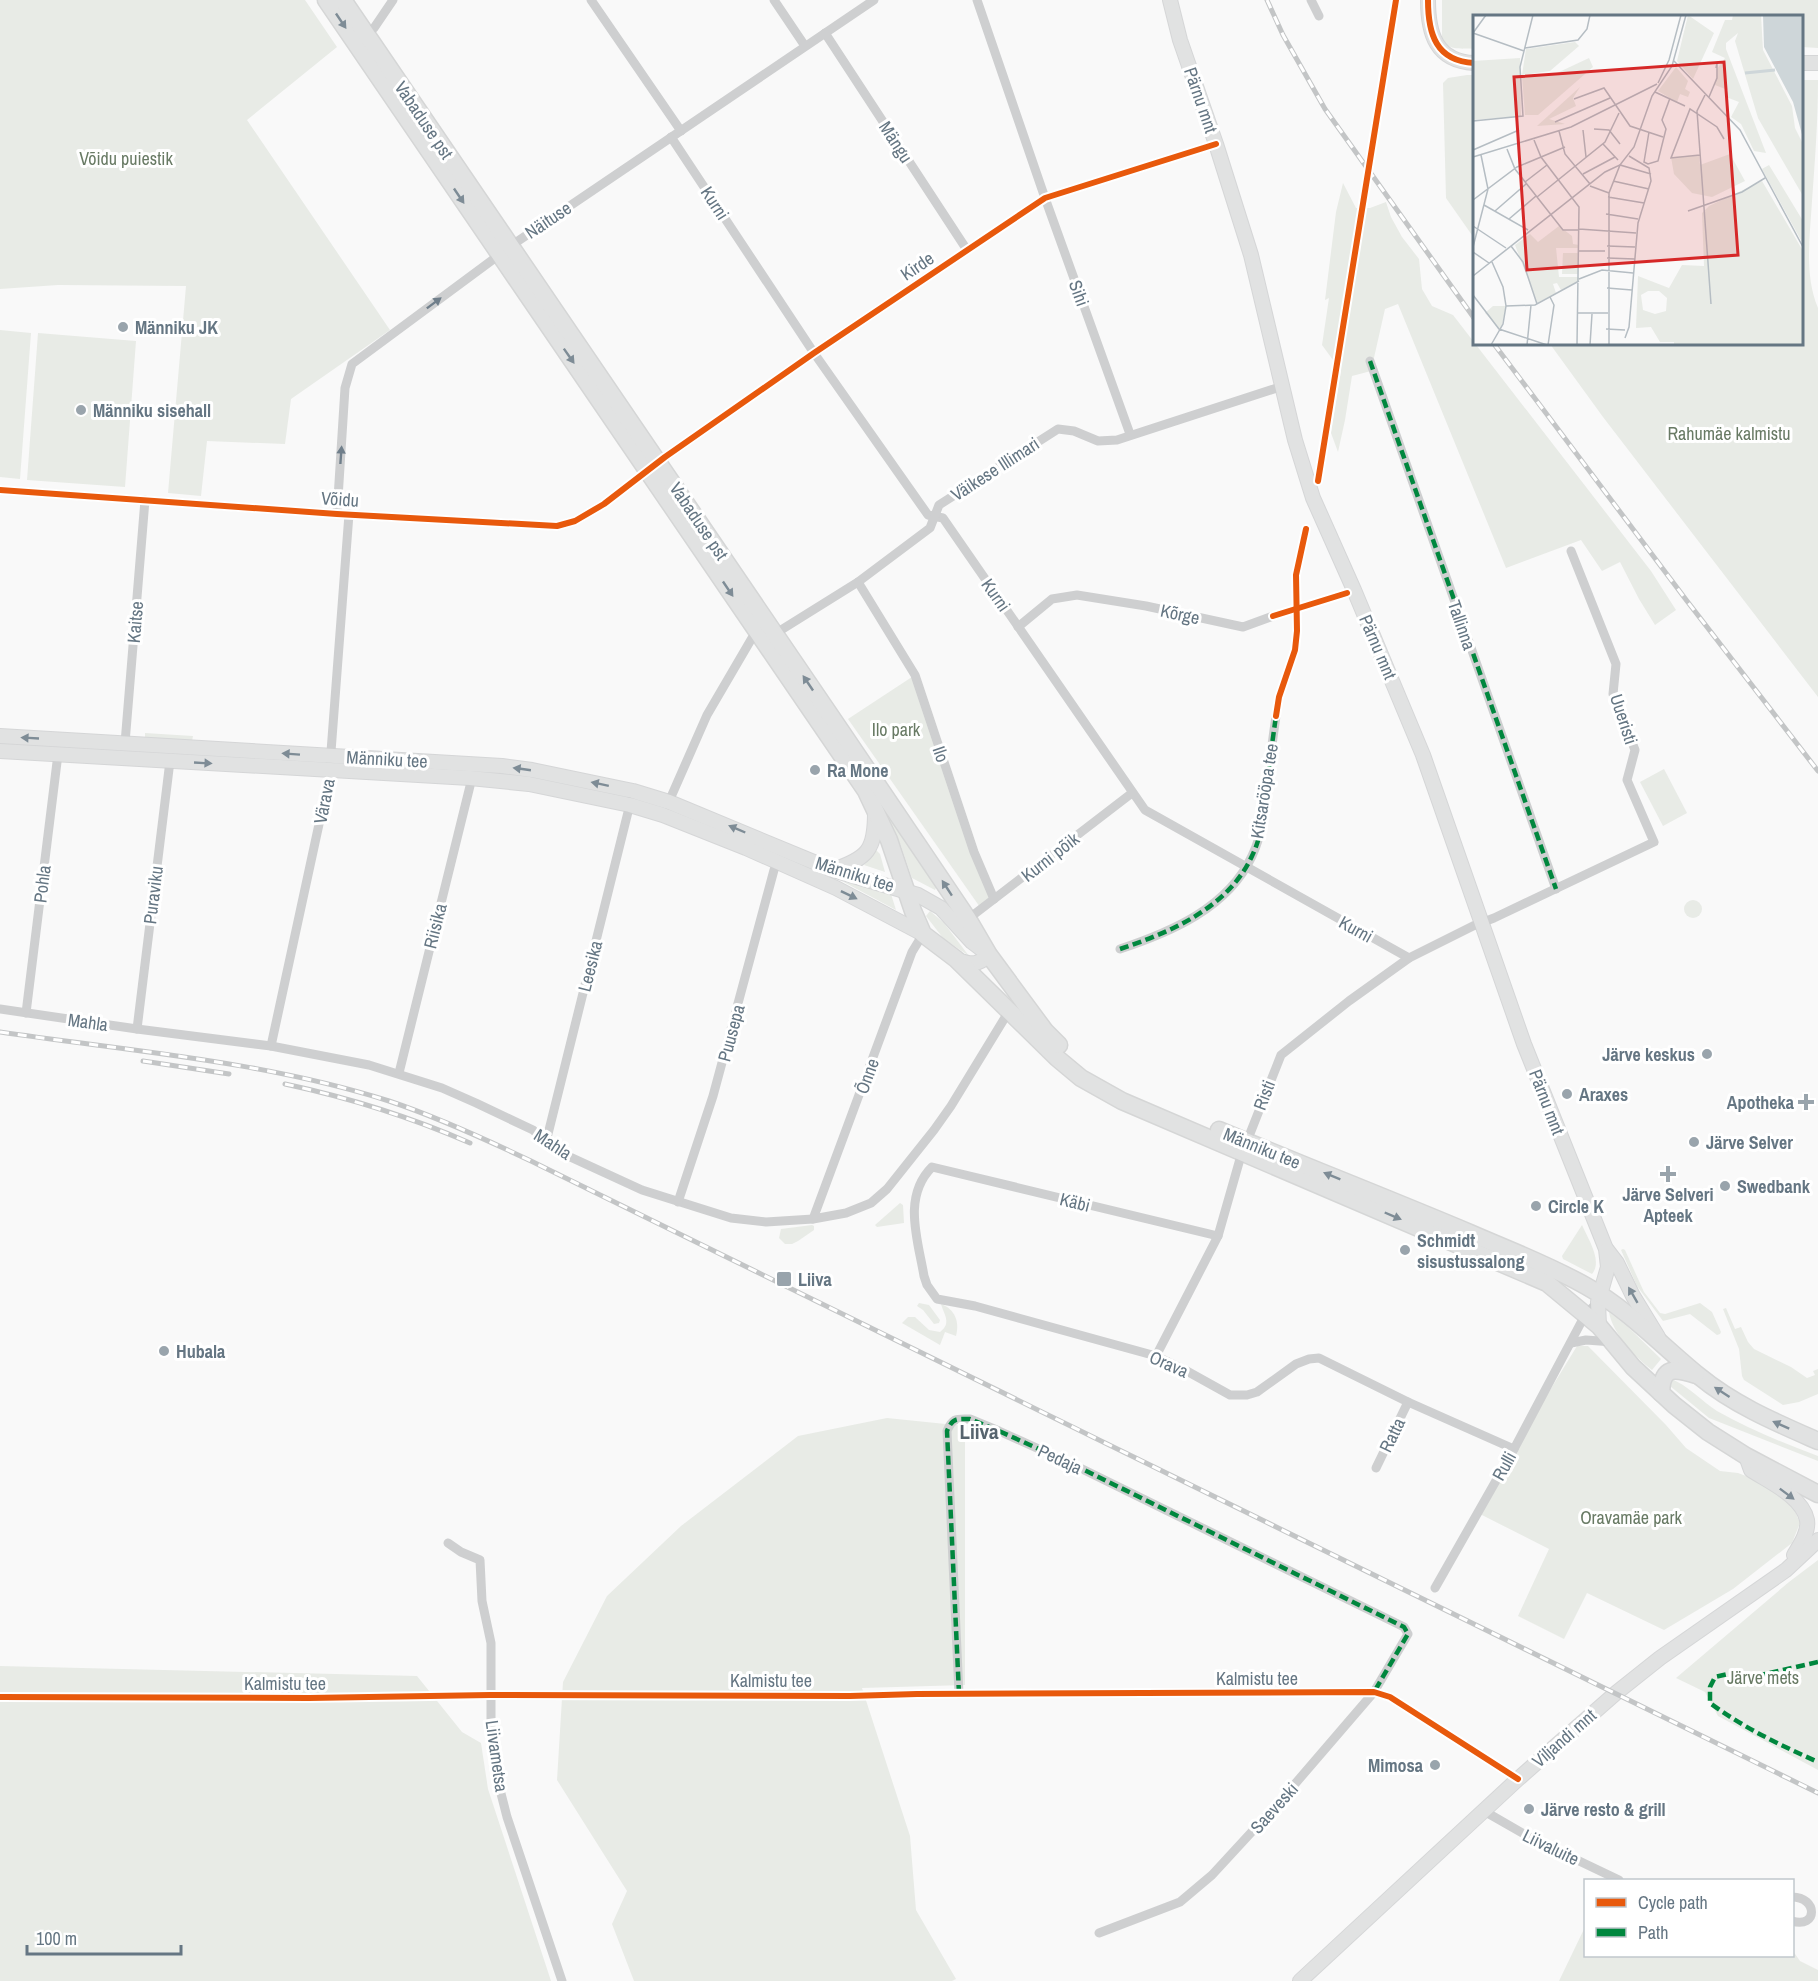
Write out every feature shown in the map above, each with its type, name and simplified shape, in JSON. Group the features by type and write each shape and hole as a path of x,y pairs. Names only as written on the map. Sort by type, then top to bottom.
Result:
{"highway":[{"name":"Vabaduse pst","path":"326,0 361,39 653,466 866,791 889,840 923,934"},
{"name":"Vabaduse pst","path":"343,0 361,39"},
{"name":"Vabaduse pst","path":"766,636 968,919 989,955"},
{"name":"Männiku tee","path":"923,934 956,959 1057,1058 1088,1082 1122,1101 1404,1205 1568,1276 1599,1298"},
{"name":"Männiku tee","path":"989,955 1045,1031 1089,1070 1137,1096 1244,1147 1536,1277 1572,1301 1599,1326"},
{"name":"Pärnu mnt","path":"1599,1298 1660,1341 1699,1377 1722,1393 1818,1441"},
{"path":"1599,1326 1633,1367 1708,1432 1746,1456 1818,1494"},
{"path":"1661,1393 1661,1381 1670,1370 1682,1370 1699,1377"}],"main road":[{"name":"Pärnu mnt","path":"1170,0 1180,40 1251,255 1295,440 1313,498 1423,755 1524,1044 1564,1149 1606,1249 1617,1263 1633,1296 1660,1341"},
{"path":"1428,0 1432,34 1445,56 1461,63 1473,63"},
{"name":"Männiku tee","path":"0,736 502,766 532,770 633,792 862,901 923,934"},
{"name":"Männiku tee","path":"0,750 470,778 529,784 630,806 666,808 833,870 906,890 925,898 941,908 972,942 989,955"},
{"path":"833,870 854,863 867,852 874,836 875,808"},
{"path":"956,959 971,965 980,963 989,955"},
{"name":"Pärnu mnt","path":"1599,1326 1599,1298 1608,1272 1606,1249"},
{"path":"1746,1456 1751,1470 1795,1500 1802,1508 1807,1520 1803,1541 1786,1570"},
{"name":"Viljandi mnt","path":"1300,1981 1518,1779 1616,1693 1660,1658 1786,1570 1816,1542"}],"street":[{"path":"361,39 374,28 393,0"},
{"path":"591,0 681,131"},
{"path":"774,0 805,46"},
{"name":"Näituse","path":"338,514 345,388 352,364 505,250 874,0"},
{"name":"Sihi","path":"977,0 1130,434"},
{"path":"1311,0 1319,16"},
{"name":"Mängu","path":"825,33 967,250"},
{"name":"Kurni","path":"671,137 814,353 928,515 943,518 1145,810 1409,958"},
{"name":"Kirde","path":"653,466 814,353 1045,198 1216,144"},
{"name":"Tallinna","path":"1370,361 1556,889"},
{"path":"1130,434 1283,386"},
{"name":"Väikese Illimari","path":"766,636 858,582 930,528 939,505 1058,429 1074,431 1098,441 1117,440 1130,434"},
{"name":"Võidu","path":"0,490 338,514 558,526 575,521 604,504 653,466"},
{"name":"Kaitse","path":"125,743 145,500"},
{"name":"Värava","path":"271,1046 330,771 349,514"},
{"name":"Uueristi","path":"1481,923 1654,842 1627,780 1635,750 1613,694 1616,664 1571,551"},
{"name":"Ilo","path":"858,582 915,675 974,852 994,899"},
{"name":"Kõrge","path":"1018,627 1052,600 1077,595 1146,606 1243,627 1273,616"},
{"path":"666,808 707,715 752,638 766,636"},
{"name":"Kitsarööpa tee","path":"1120,949 1155,937 1201,914 1232,885 1252,857 1263,822 1267,799 1276,716"},
{"name":"Pohla","path":"26,1013 58,754"},
{"name":"Puraviku","path":"137,1029 170,761"},
{"name":"Riisika","path":"399,1073 470,786 470,778"},
{"name":"Leesika","path":"546,1142 633,792"},
{"name":"Kurni põik","path":"968,919 1132,793"},
{"path":"777,862 791,853"},
{"name":"Puusepa","path":"678,1202 713,1096 777,862"},
{"name":"Risti","path":"1156,1356 1218,1236 1244,1147 1281,1055 1349,1001 1409,958 1481,923"},
{"name":"Õnne","path":"813,1219 912,952 923,934"},
{"name":"Mahla","path":"0,1009 271,1046 399,1073 476,1103 533,1131 555,1150 657,1196 731,1218 766,1222 813,1219 846,1213 871,1203 887,1189 951,1106 1009,1011"},
{"name":"Käbi","path":"932,1167 1218,1236"},
{"name":"Orava","path":"932,1167 920,1183 914,1198 914,1215 924,1276 927,1285 937,1299 975,1306 1156,1356 1230,1395 1247,1395 1257,1392 1296,1364 1319,1358 1408,1402 1514,1449"},
{"name":"Rulli","path":"1435,1588 1514,1449 1585,1315 1599,1298"},
{"path":"1571,1343 1586,1340 1613,1342"},
{"name":"Ratta","path":"1376,1468 1408,1402"},
{"name":"Pedaja","path":"959,1694 947,1431 950,1422 956,1419 970,1419 1072,1464 1404,1627 1408,1634"},
{"name":"Liivametsa","path":"448,1543 461,1552 480,1560 482,1601 491,1643 491,1734 496,1774 507,1817 561,1981"},
{"name":"Saeveski","path":"1099,1934 1180,1902 1212,1875 1282,1799 1374,1692 1408,1634"},
{"name":"Kalmistu tee","path":"0,1697 309,1698 490,1695 850,1696 1374,1692 1390,1697 1518,1779"},
{"name":"Liivaluite","path":"1484,1811 1531,1838 1615,1879"},
{"path":"1794,1897 1805,1897 1813,1905 1814,1911 1808,1922 1794,1922"}],"green space":[{"name":"Võidu puiestik","path":"0,0 305,0 337,47 247,120 390,330 291,399 285,444 207,441 201,496 168,493 186,286 58,285 0,289"},
{"path":"1442,0 1818,0 1818,48 1803,47 1803,15 1473,15 1473,49 1448,46 1442,40"},
{"path":"1473,75 1473,237 1446,198 1443,83 1448,78"},
{"name":"Rahumäe kalmistu","path":"1803,80 1818,80 1809,269 1818,308 1818,697 1603,417 1551,345 1803,345"},
{"path":"1343,183 1356,208 1370,208 1386,202 1402,237 1419,259 1422,289 1432,306 1453,315 1473,341 1473,345 1476,345 1651,571 1676,610 1655,625 1620,562 1602,571 1581,540 1506,568 1398,304 1385,309 1371,371 1352,376 1338,452 1331,433 1341,371 1322,345 1329,298 1325,300 1336,212"},
{"path":"0,330 31,333 20,479 0,477"},
{"name":"Männiku sisehall","path":"38,333 136,341 125,487 27,480"},
{"name":"Ilo park","path":"915,675 994,899 982,910 848,719"},
{"path":"145,733 193,736 192,741 145,738"},
{"path":"1664,769 1687,813 1663,826 1640,782"},
{"path":"886,811 937,886 935,890 912,878"},
{"path":"876,850 880,854 885,872 864,865"},
{"path":"842,881 891,894 896,910"},
{"path":"1693,900 1699,903 1702,909 1699,915 1693,918 1687,915 1684,909 1687,903"},
{"path":"930,911 944,923 969,956 943,938 926,916"},
{"path":"900,1203 903,1205 904,1223 877,1227 875,1225"},
{"path":"812,1225 814,1230 792,1244 785,1244 779,1238 781,1229"},
{"path":"1582,1225 1595,1256 1595,1269 1592,1274 1563,1259 1562,1256"},
{"path":"1623,1249 1644,1292 1660,1313 1665,1314 1700,1303 1712,1312 1720,1334 1717,1335 1690,1314 1663,1321 1637,1286 1621,1250"},
{"path":"919,1303 929,1305 940,1320 939,1323 934,1324 917,1306"},
{"path":"941,1304 953,1313 957,1326 956,1336 945,1332 940,1345 902,1323 908,1317 915,1317 929,1330 940,1332 946,1325"},
{"path":"1726,1308 1735,1329 1741,1327 1754,1349 1791,1367 1807,1378 1815,1375 1813,1371 1818,1369 1818,1394 1799,1402 1783,1405 1744,1380 1739,1349 1723,1309"},
{"path":"1609,1312 1661,1359 1652,1370 1632,1352 1620,1336"},
{"name":"Oravamäe park","path":"1577,1346 1588,1346 1686,1448 1720,1471 1738,1473 1754,1479 1792,1504 1800,1523 1792,1543 1733,1589 1664,1630 1587,1593 1564,1639 1518,1616 1549,1549 1478,1513"},
{"path":"1671,1379 1717,1411 1741,1424 1818,1456 1818,1461 1709,1418 1670,1386"},
{"path":"887,1418 965,1426 965,1685 862,1688 910,1836 916,1910 956,1979 952,1981 634,1981 612,1924 627,1891 557,1780 563,1682 607,1596 681,1526 798,1436"},
{"name":"Järve mets","path":"1818,1560 1818,1770 1718,1716 1705,1692 1676,1678"},
{"path":"0,1666 417,1676 462,1732 481,1743 488,1789 551,1981 0,1981"},
{"path":"1584,1929 1584,1957 1794,1957 1794,1952 1800,1961 1818,1970 1818,1981 1559,1981"}],"railway":[{"path":"1267,0 1283,35 1325,109 1473,317"},
{"path":"1495,345 1818,771"},
{"path":"0,1032 196,1059 293,1076 389,1101 443,1121 531,1161 1818,1793"},
{"path":"143,1061 229,1074"},
{"path":"285,1084 379,1109 470,1143"}],"marked path":[{"path":"1370,361 1556,889"},
{"path":"1120,949 1159,935 1196,916 1213,904 1242,874 1256,847 1261,828 1276,716"},
{"path":"959,1694 947,1431 953,1421 962,1419 970,1419 1072,1464 1404,1627 1408,1634 1374,1692"},
{"path":"1818,1662 1748,1678 1728,1674 1715,1677 1710,1687 1710,1703 1762,1736 1818,1762"}],"cycle path":[{"path":"1318,481 1396,0"},
{"path":"1428,0 1430,24 1437,44 1451,57 1473,63"},
{"path":"0,490 337,514 557,526 575,521 604,504 665,457 814,353 1045,198 1216,144"},
{"path":"1276,716 1279,697 1295,650 1296,575 1306,529"},
{"path":"1273,616 1347,593"},
{"path":"0,1697 309,1698 490,1695 850,1696 1374,1692 1390,1697 1518,1779"}],"place":[{"name":"Männiku JK","path":"123,327"},
{"name":"Männiku sisehall","path":"81,410"},
{"name":"Ra Mone","path":"815,770"},
{"name":"Järve keskus","path":"1707,1054"},
{"name":"Araxes","path":"1567,1094"},
{"name":"Apotheka","path":"1806,1102"},
{"name":"Järve Selver","path":"1694,1142"},
{"name":"Järve Selveri Apteek","path":"1668,1174"},
{"name":"Swedbank","path":"1725,1186"},
{"name":"Circle K","path":"1536,1206"},
{"name":"Schmidt sisustussalong","path":"1405,1250"},
{"name":"Liiva","path":"784,1279"},
{"name":"Hubala","path":"164,1351"},
{"name":"Mimosa","path":"1435,1765"},
{"name":"Järve resto & grill","path":"1529,1809"}],"district":[{"name":"Liiva","path":"979,1431"}]}
